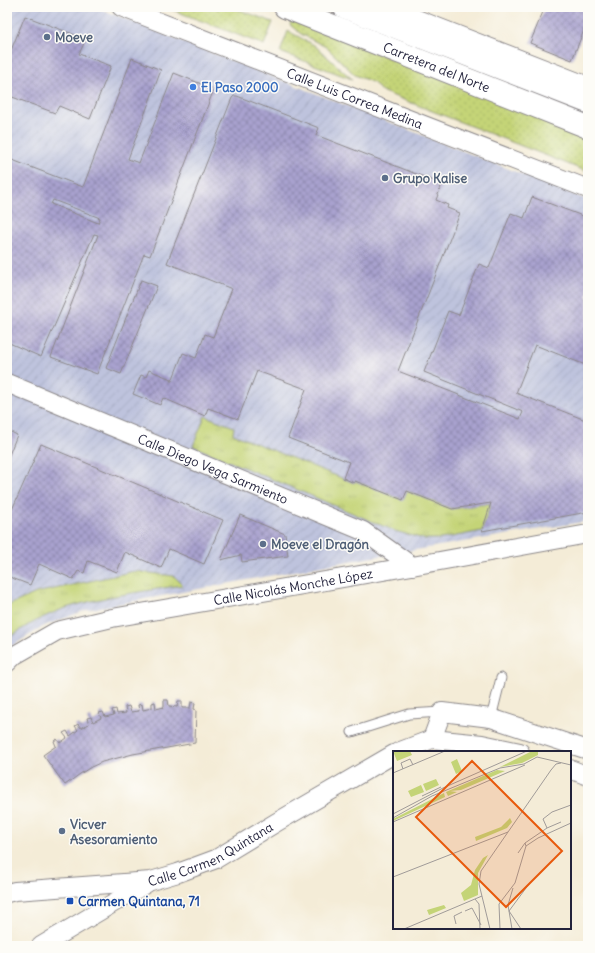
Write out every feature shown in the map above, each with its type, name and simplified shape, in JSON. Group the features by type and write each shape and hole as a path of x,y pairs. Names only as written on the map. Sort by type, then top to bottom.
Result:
{"street":[{"name":"Calle Luis Correa Medina","path":"121,7 588,189"},
{"name":"Carretera del Norte","path":"285,7 588,127"},
{"name":"Carretera del Norte","path":"344,7 588,102"},
{"path":"386,7 588,86"},
{"name":"Calle Diego Vega Sarmiento","path":"7,383 363,531 412,566"},
{"name":"Calle Nicolás Monche López","path":"7,662 57,631 120,616 588,534"},
{"path":"432,739 442,712 491,718 588,750"},
{"path":"401,751 432,739 482,744 515,751"},
{"name":"Calle Carmen Quintana","path":"7,893 15,891 151,881 178,873 216,859 393,755"},
{"path":"571,769 588,776"},
{"path":"41,946 151,881"}],"lane":[{"path":"491,718 501,678"},
{"path":"352,732 409,714 442,712"}],"shaded area":[{"path":"7,7 95,7 588,200 588,521 338,563 86,610 44,626 7,649"}],"green space":[{"path":"165,7 213,7 218,9 219,7 231,7 273,22 264,45"},
{"path":"291,20 588,135 588,172 381,91 374,83 355,75 326,47 301,34 290,25"},
{"path":"288,31 314,45 352,79 280,52"},
{"path":"205,416 234,427 233,434 354,483 355,481 403,500 407,491 452,509 491,503 482,531 441,539 424,539 395,531 193,446"},
{"path":"135,571 174,576 183,585 111,597 69,607 36,621 7,639 7,606 36,593"}],"building":[{"path":"545,7 588,7 588,20 572,60 530,43"},
{"path":"25,16 86,39 79,54 111,66 90,119 59,106 55,113 7,95 7,60"},
{"path":"132,58 161,70 128,159 139,163 174,73 214,89 150,256 144,254 97,374 51,357 98,235 94,234 41,357 7,342 7,158 83,187","holes":["53,200 100,218 98,223 51,204"]},
{"path":"234,96 319,128 316,135 442,184 436,200 448,205 447,208 460,213 398,371 520,419 523,412 424,372 448,311 459,315 479,264 489,268 511,213 524,218 532,197 588,218 588,366 535,345 516,393 588,421 588,512 482,531 491,503 452,509 407,491 403,500 355,481 354,483 343,478 349,462 288,438 306,389 257,371 238,419 208,408 205,416 163,398 160,405 133,394 141,375 146,377 149,370 171,379 170,381 172,381 183,353 196,358 205,334 213,337 232,289 167,263"},
{"path":"141,280 157,286 121,374 106,368"},
{"path":"7,430 17,435 7,460"},
{"path":"41,444 223,520 204,564 169,549 161,568 125,552 117,572 88,561 84,573 78,571 73,579 39,564 30,585 7,576 7,521"},
{"path":"240,515 285,534 288,556 242,562 241,555 221,560"},
{"path":"164,700 168,700 169,706 177,707 178,701 182,701 182,708 190,708 191,702 195,703 195,743 133,754 102,762 91,767 65,785 43,755 56,746 54,741 57,739 60,743 67,738 63,733 67,731 70,736 78,730 75,726 78,724 81,728 89,724 87,718 91,717 93,722 101,718 99,713 103,712 105,717 114,715 112,710 116,709 117,714 126,713 125,707 129,706 131,712 139,711 138,705 142,704 143,710 152,708 152,703 155,702 156,709 164,707"}],"place":[{"name":"Moeve","path":"47,37"},
{"name":"El Paso 2000","path":"193,87"},
{"name":"Grupo Kalise","path":"385,178"},
{"name":"Moeve el Dragón","path":"263,544"},
{"name":"Vicver Asesoramiento","path":"62,831"},
{"name":"Carmen Quintana, 71","path":"70,901"}]}
